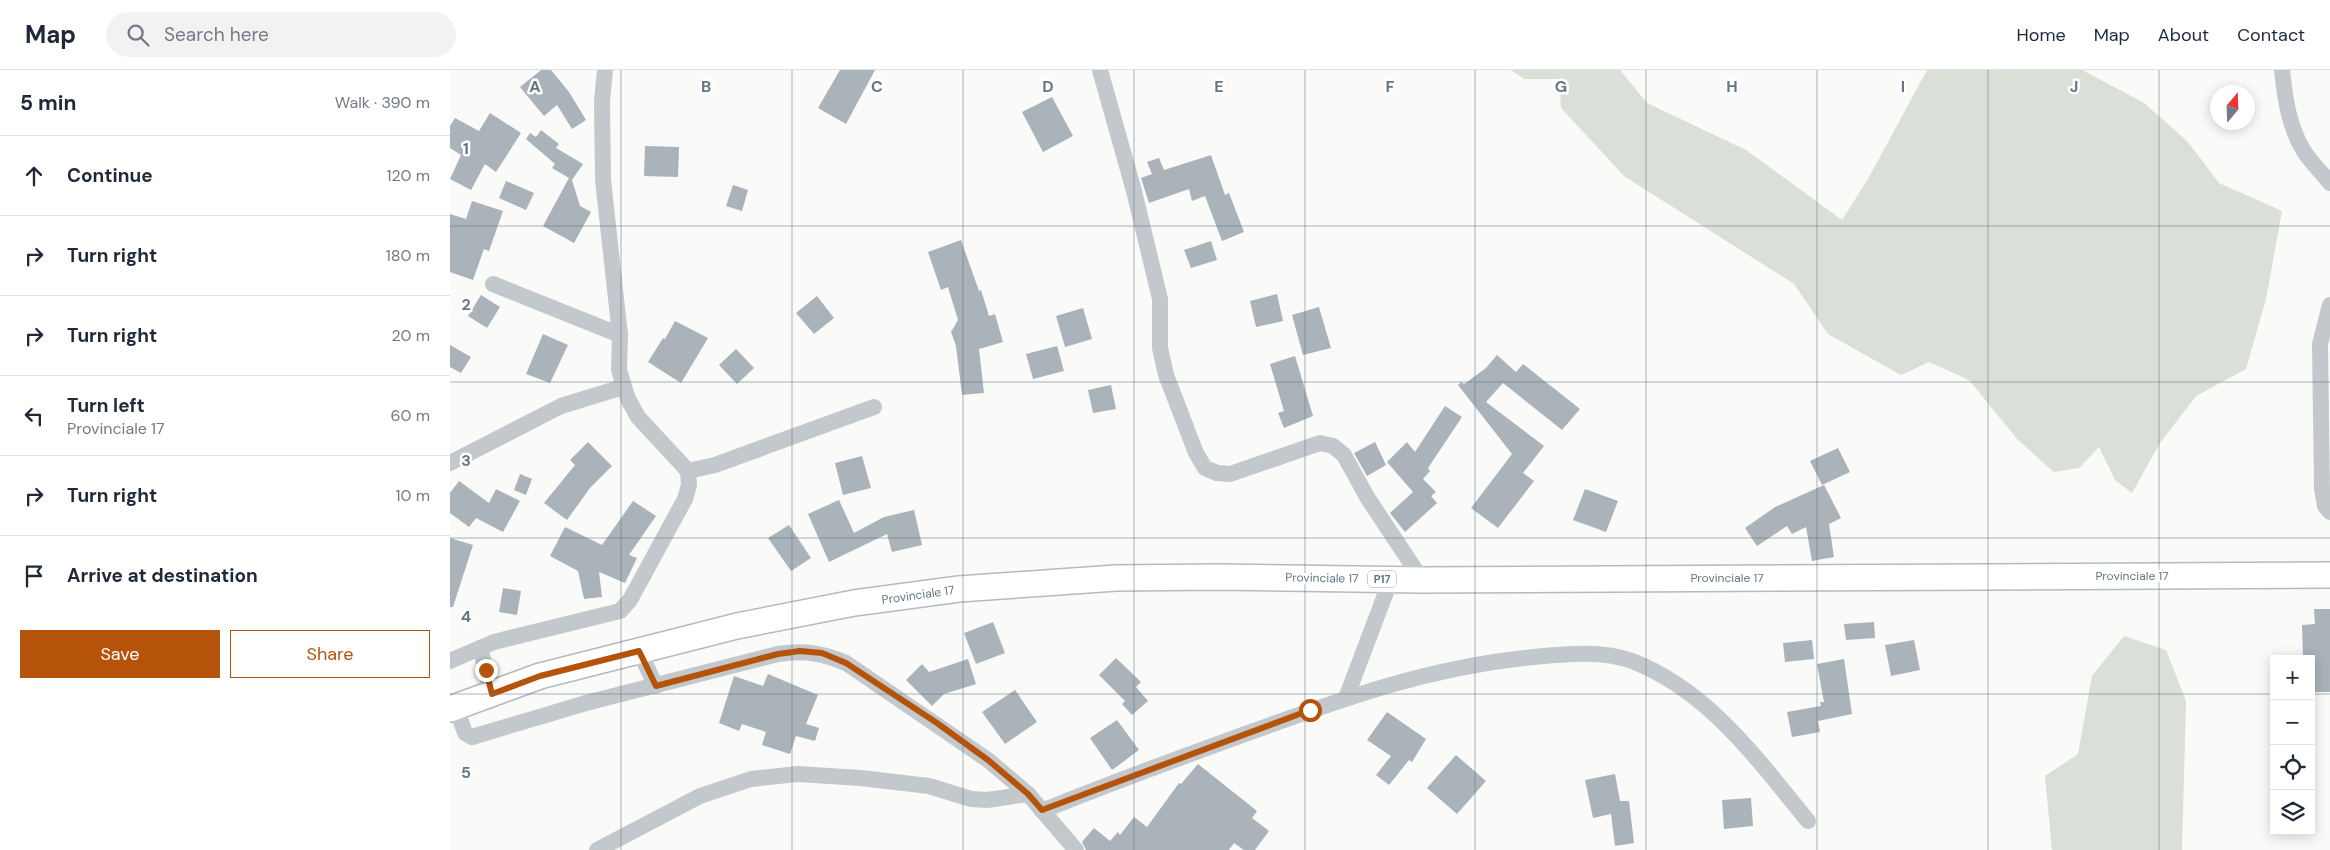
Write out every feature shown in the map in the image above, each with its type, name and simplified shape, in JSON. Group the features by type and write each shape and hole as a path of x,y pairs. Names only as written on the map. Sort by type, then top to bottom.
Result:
{"main road":[{"name":"Provinciale 17","path":"453,708 540,676 737,626 834,607 959,589 1116,578 1422,580 2330,575"}],"street":[{"path":"450,661 494,642 620,611 630,600 685,499 690,485 688,471 638,417 623,387 619,370 620,335 603,180 602,101 605,70"},
{"path":"1100,70 1134,191 1160,299 1160,348 1166,375 1196,453 1205,468 1217,473 1230,474 1320,443 1333,446 1344,455 1368,497 1422,580"},
{"path":"2282,70 2289,116 2295,135 2306,154 2330,183"},
{"path":"493,284 620,335"},
{"path":"2330,305 2320,344 2322,489 2325,506 2330,512"},
{"path":"450,463 561,406 623,387"},
{"path":"688,471 715,465 874,407"},
{"path":"1346,698 1391,579"},
{"path":"480,648 492,694"},
{"path":"639,651 656,686"},
{"path":"453,708 465,733 472,737 586,702 778,654 800,651 822,653 846,663 937,723 988,760 1028,794 1076,850"},
{"path":"1042,810 1129,776 1346,698 1425,674 1500,660 1585,653 1630,660 1653,670 1688,692 1714,713 1745,744 1808,820"},
{"path":"597,850 700,796 751,779 798,774 861,778 929,786 971,799 987,800 1028,794"}],"shaded area":[{"path":"1511,70 1620,70 1647,103 1746,150 1842,220 1868,179 1927,70 2082,70 2144,103 2188,142 2219,183 2282,211 2266,299 2246,369 2196,396 2160,443 2132,493 2115,480 2099,447 2079,468 2054,472 2018,440 1969,380 1929,362 1901,375 1828,334 1794,284 1624,176 1561,108 1559,79 1524,79"},
{"path":"2124,636 2166,650 2186,701 2182,850 2052,850 2045,776 2078,754 2092,676"}],"building":[{"path":"541,70 551,70 569,92 586,120 572,129 557,105 544,116 520,87"},
{"path":"840,70 875,70 846,124 818,108"},
{"path":"1052,97 1073,136 1043,152 1022,112"},
{"path":"490,113 521,133 496,172 485,164 471,190 450,179 461,155 450,148 450,126 455,118 479,131"},
{"path":"541,130 559,144 556,148 583,164 572,180 580,206 591,212 574,243 543,226 569,178 552,168 555,164 526,139 530,133 536,137"},
{"path":"645,146 679,147 678,177 644,176"},
{"path":"1211,155 1225,195 1229,193 1244,232 1222,241 1205,196 1192,201 1189,189 1149,203 1141,178 1152,174 1147,162 1159,158 1164,170"},
{"path":"506,181 534,193 526,210 499,198"},
{"path":"733,185 748,190 742,211 726,206"},
{"path":"472,201 503,211 489,251 484,249 473,280 450,272 450,214 466,219"},
{"path":"961,240 989,316 995,314 1003,342 979,349 984,393 962,395 956,346 951,332 958,320 948,287 941,290 928,252"},
{"path":"1211,241 1217,260 1191,268 1184,250"},
{"path":"1277,294 1283,321 1256,327 1250,301"},
{"path":"481,295 500,307 487,328 468,316"},
{"path":"817,296 834,318 814,334 796,313"},
{"path":"1319,307 1331,348 1303,355 1292,315"},
{"path":"1083,308 1092,339 1065,347 1056,316"},
{"path":"675,321 708,338 681,383 648,362 663,338 665,339"},
{"path":"543,334 568,345 550,383 526,374"},
{"path":"450,345 471,357 461,373 450,367"},
{"path":"1057,346 1064,371 1033,379 1026,354"},
{"path":"736,349 754,368 737,384 719,365"},
{"path":"1497,355 1516,372 1523,364 1580,409 1562,430 1503,383 1486,402 1544,446 1523,473 1534,481 1498,528 1471,508 1512,454 1458,385 1461,382 1464,384 1486,368"},
{"path":"1295,356 1313,416 1284,428 1278,413 1284,411 1270,364"},
{"path":"1111,385 1116,409 1093,413 1088,390"},
{"path":"1445,406 1462,417 1428,468 1430,471 1423,479 1436,492 1431,496 1437,503 1405,532 1390,513 1413,492 1387,462 1407,442 1415,452"},
{"path":"588,442 612,466 590,488 567,520 544,503 575,465 570,460"},
{"path":"1375,442 1386,465 1367,476 1354,453"},
{"path":"1838,448 1850,472 1822,485 1810,461"},
{"path":"862,456 871,488 843,495 835,463"},
{"path":"520,474 532,479 526,495 514,490"},
{"path":"459,481 489,503 496,489 520,501 503,532 476,518 469,527 450,513 450,493"},
{"path":"1824,485 1841,518 1829,524 1834,557 1812,561 1806,527 1792,534 1787,526 1757,546 1745,528 1775,507"},
{"path":"1585,489 1618,501 1606,532 1573,520"},
{"path":"839,500 854,533 884,517 914,510 922,545 892,552 887,534 829,562 808,514"},
{"path":"633,501 656,516 629,555 637,558 625,583 599,572 602,597 584,599 578,571 550,556 565,527 602,545"},
{"path":"789,525 811,558 791,571 768,538"},
{"path":"450,538 473,545 453,607 450,607"},
{"path":"503,588 521,591 517,615 499,612"},
{"path":"2314,609 2330,609 2330,692 2315,692 2315,655 2303,655 2302,625 2315,624"},
{"path":"993,622 1005,653 976,664 964,633"},
{"path":"1874,622 1875,638 1846,640 1844,624"},
{"path":"1812,640 1814,659 1785,662 1783,643"},
{"path":"1914,640 1920,670 1891,676 1885,645"},
{"path":"1116,658 1141,682 1136,687 1148,701 1132,715 1122,704 1125,701 1099,675"},
{"path":"968,659 976,684 944,694 932,706 906,680 922,664 929,672"},
{"path":"1844,659 1852,714 1818,721 1820,732 1792,737 1787,712 1821,706 1820,702 1824,702 1817,664"},
{"path":"768,674 818,695 806,724 819,728 815,741 796,736 790,754 762,745 766,732 742,724 739,731 719,723 734,676 763,686"},
{"path":"1015,690 1037,722 1005,744 982,712"},
{"path":"1387,712 1426,739 1412,762 1409,760 1389,785 1376,775 1391,756 1367,740"},
{"path":"1117,720 1139,750 1112,770 1090,738"},
{"path":"1456,755 1486,781 1457,814 1427,788"},
{"path":"1198,764 1257,811 1252,818 1269,831 1255,850 1244,850 1234,843 1229,850 1086,850 1082,842 1094,828 1110,841 1118,832 1120,835 1134,817 1147,827 1179,783 1181,784"},
{"path":"1615,774 1620,801 1629,801 1634,843 1615,846 1611,814 1593,818 1585,780"},
{"path":"1751,798 1753,826 1724,829 1722,800"}],"route":[{"path":"486,670 492,694 540,676 639,651 656,686 778,654 800,651 822,653 846,663 937,723 988,760 1028,794 1042,810 1310,710"}]}
